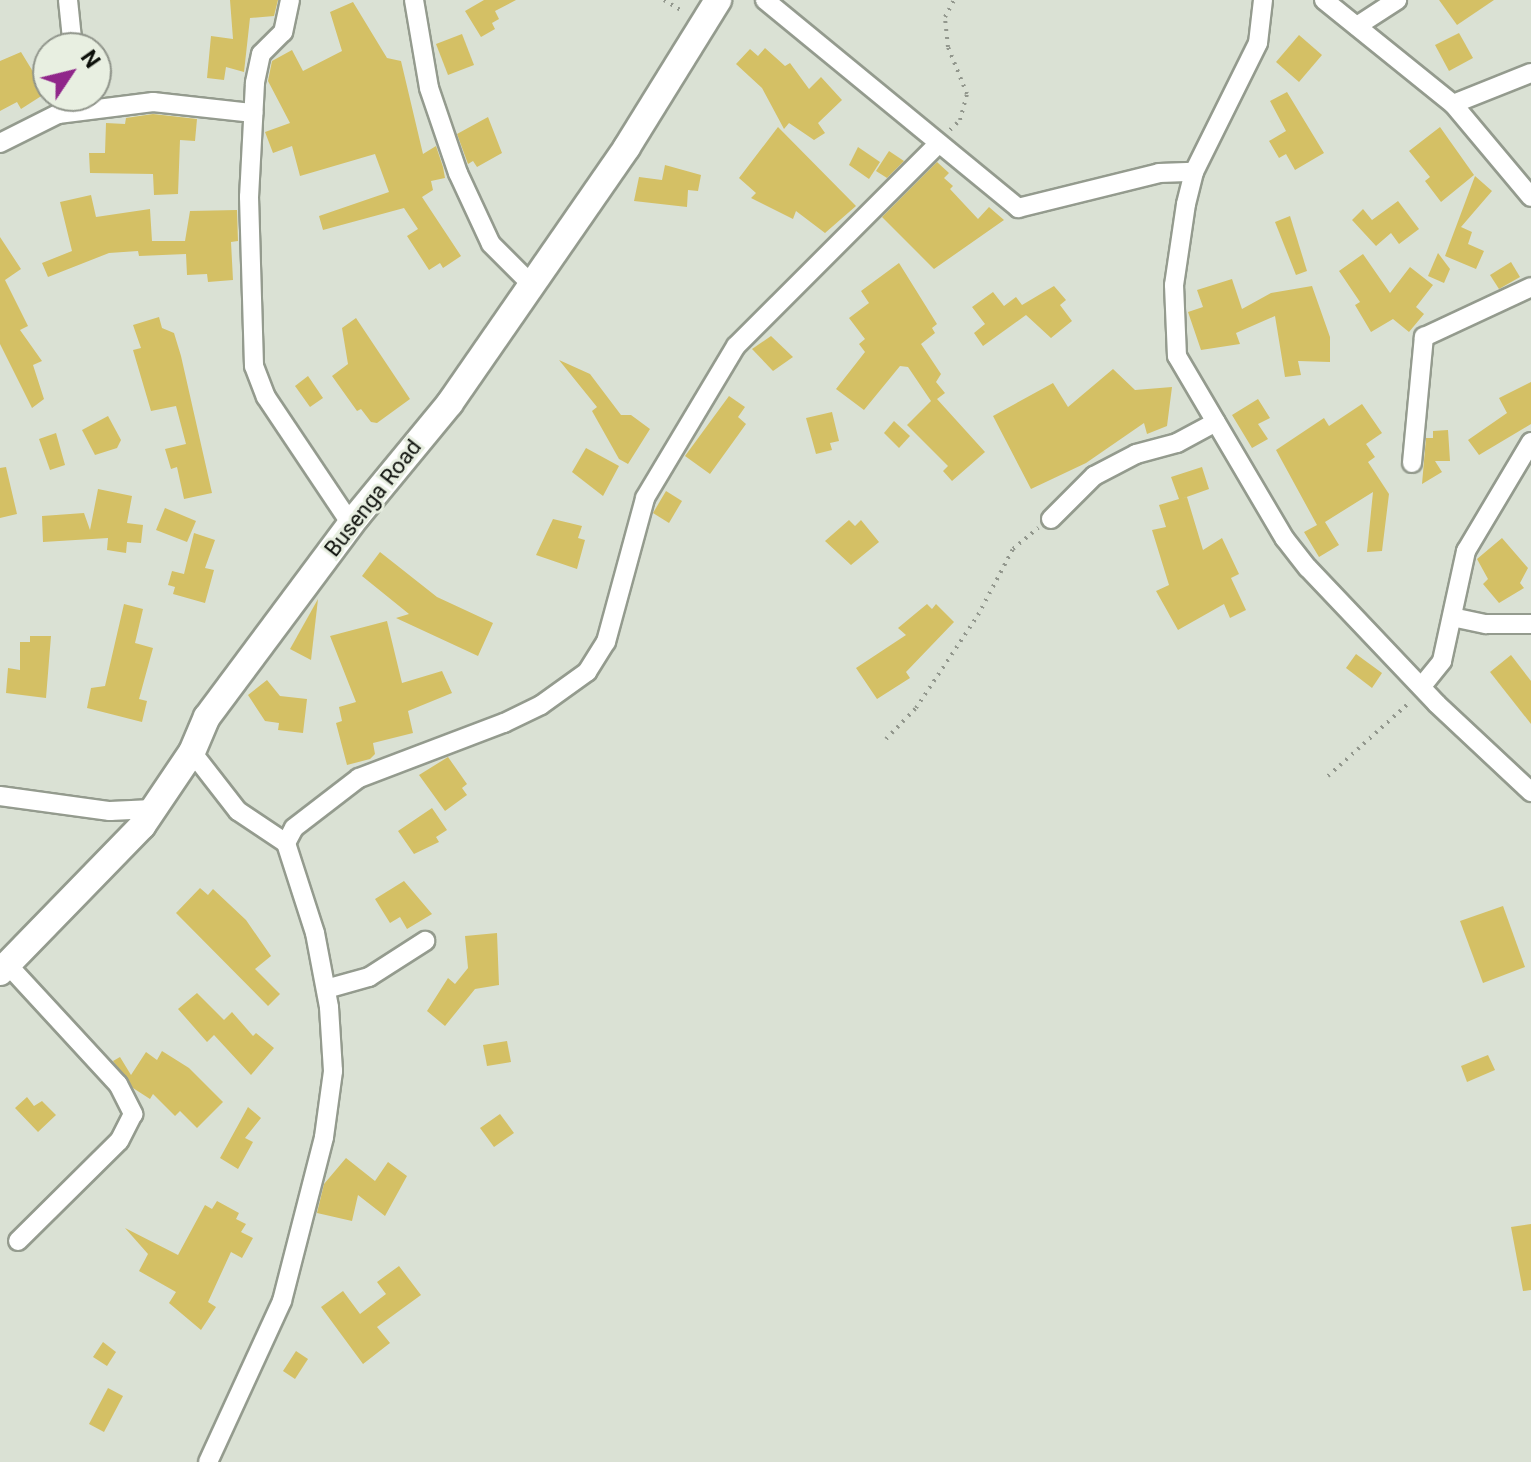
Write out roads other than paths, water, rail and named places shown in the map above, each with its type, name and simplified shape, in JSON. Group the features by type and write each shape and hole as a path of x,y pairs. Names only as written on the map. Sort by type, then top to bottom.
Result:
{"street":[{"path":"68,0 71,32"},
{"path":"290,0 283,32 261,54 253,113 254,366 266,397 351,524"},
{"path":"414,0 429,88 458,173 491,244 532,285"},
{"name":"Busenga Road","path":"4,968 153,809 192,752 207,717 351,524 450,403 627,147 718,0"},
{"path":"765,0 1018,208 1159,173 1194,172"},
{"path":"1263,0 1258,43 1194,172 1180,237 1172,317 1177,356 1285,539 1423,688 1531,792"},
{"path":"1324,0 1453,104 1531,197"},
{"path":"1357,26 1397,0"},
{"path":"1453,104 1531,73"},
{"path":"0,143 58,114 153,102 253,113"},
{"path":"286,843 305,816 359,778 491,729 541,705 587,672 606,642 645,498 736,346 936,143"},
{"path":"1412,463 1424,337 1531,287"},
{"path":"1051,519 1094,476 1136,454 1177,443 1216,422"},
{"path":"1423,688 1442,661 1466,551 1531,442"},
{"path":"1452,617 1486,624 1531,624"},
{"path":"192,752 238,811 286,843 308,903 326,989 333,1071 324,1137 295,1254 269,1335 208,1462"},
{"path":"0,796 110,811 153,809"},
{"path":"326,989 369,977 425,941"},
{"path":"4,968 118,1084 133,1114 119,1141 18,1241"}]}
